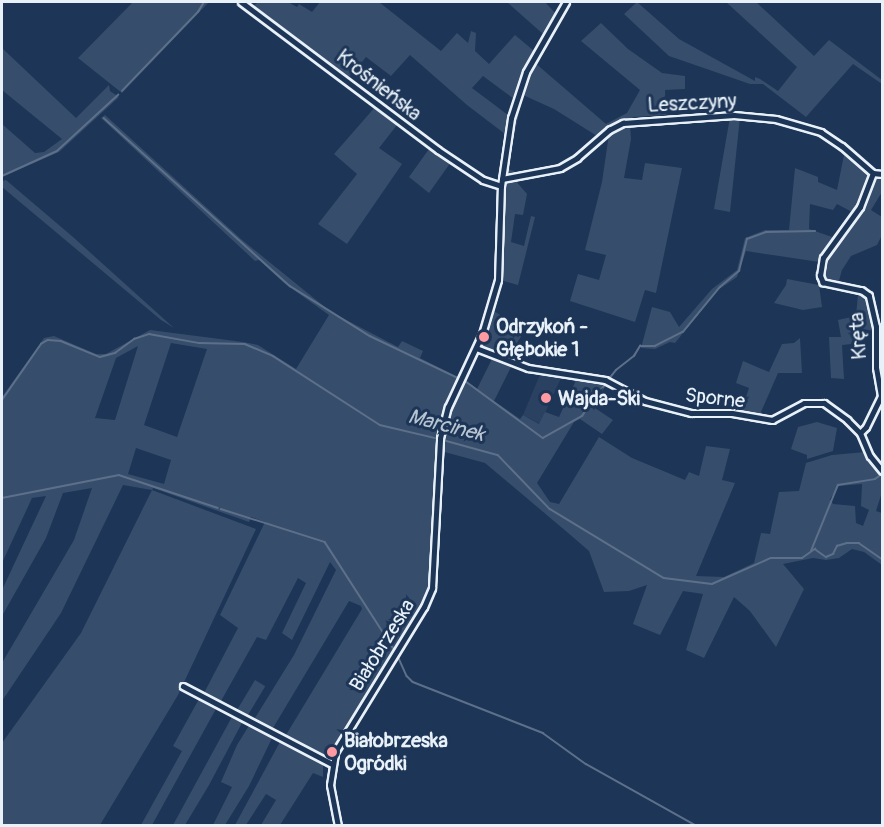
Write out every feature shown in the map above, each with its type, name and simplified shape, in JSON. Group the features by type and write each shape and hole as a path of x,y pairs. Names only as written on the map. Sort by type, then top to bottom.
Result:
{"street":[{"name":"Krośnieńska","path":"241,2 438,150 483,180 502,183"},
{"name":"Białobrzeska","path":"338,825 330,785 332,764 344,734 429,597 433,579 440,440 448,407 478,349 498,280 502,183 511,118 521,86 566,2"},
{"name":"Leszczyny","path":"502,183 560,168 577,158 609,130 623,123 734,115 776,119 821,132 842,146 873,173"},
{"path":"873,173 882,174"},
{"name":"Kręta","path":"860,433 866,427 881,396 876,368 876,327 869,296 862,291 823,283 820,276 823,258 860,207 873,173"},
{"name":"Sporne","path":"478,349 528,368 608,381 645,401 691,413 732,412 772,420 804,403 817,402 833,408 860,433 870,456 882,471"},
{"path":"183,686 332,764"}],"shaded area":[{"path":"133,2 209,2 122,93 78,58"},
{"path":"258,2 288,2 297,7 299,4 312,12 320,2 379,2 441,51 457,33 468,43 471,31 476,33 475,51 489,64 515,35 534,51 514,99 483,76 472,88 508,115 505,134 467,105 410,55 391,76 366,57 350,77 254,6"},
{"path":"507,2 545,2 556,14 543,34"},
{"path":"637,2 679,39 755,81 755,77 760,79 778,91 797,67 726,2 756,2 814,56 829,40 882,80 882,84 853,64 806,117 763,84 750,84 669,56 624,14"},
{"path":"601,23 628,49 662,73 685,76 685,89 665,90 666,115 634,117 608,128 597,136 554,109 523,95 508,163 510,170 515,171 505,176 515,116 534,62 606,124 627,113 640,90 581,41"},
{"path":"2,48 76,118 109,85 110,91 119,97 59,152 2,177 2,124 35,153 44,152 62,139 2,90"},
{"path":"376,106 397,125 379,148 402,164 347,244 318,224 357,174 334,154"},
{"path":"105,115 241,239 331,312 398,347 402,341 423,351 420,358 460,378 443,412 438,433 431,574 427,596 327,758 286,735 362,609 361,606 349,601 273,728 255,718 294,655 336,570 330,562 292,640 282,633 306,583 298,578 266,640 257,637 221,701 204,693 238,628 220,615 265,522 251,517 249,522 153,488 152,490 123,485 61,613 2,701 2,663 74,540 92,488 63,493 46,538 2,616 2,590 46,496 32,498 2,563 2,397 44,338 54,336 96,354 106,354 150,330 258,345 296,369 329,315 284,283 259,260 255,261 101,118","holes":["171,343 207,349 177,437 144,425","138,346 115,420 95,418 116,358","136,448 171,460 164,484 128,474"]},
{"path":"730,117 740,117 730,212 714,209"},
{"path":"630,124 631,139 624,178 642,180 645,163 682,168 656,293 645,290 635,322 570,301 578,274 599,280 606,255 585,250 602,182 609,134"},
{"path":"420,140 451,162 429,193 409,177 429,149"},
{"path":"845,150 870,174 854,213 837,204 833,210 810,204 809,229 835,238 819,262 746,251 737,277 718,290 675,343 670,342 655,349 641,348 652,307 670,312 679,327 712,289 737,270 745,238 765,230 789,230 795,168 818,177 818,182 837,190"},
{"path":"882,176 882,192 871,210 882,217 882,235 877,245 851,256 842,270 838,284 827,282 822,276 825,259 853,223 865,202 871,181"},
{"path":"6,180 174,328 161,320 2,187 2,181"},
{"path":"515,180 527,194 523,215 515,214 511,242 524,246 531,216 535,217 518,285 500,280 505,184"},
{"path":"787,279 819,285 822,307 803,310 774,303 786,285"},
{"path":"858,294 867,297 874,331 863,329 862,343 842,345 844,379 831,378 829,337 841,337 838,320 856,316"},
{"path":"492,310 517,325 528,326 507,358 484,349 481,343"},
{"path":"800,338 802,373 778,373 761,412 764,416 741,412 749,388 736,383 743,361 769,372 782,344 794,343"},
{"path":"493,357 512,365 494,401 520,419 523,415 539,424 545,412 559,417 577,378 607,384 592,406 613,420 602,434 580,419 574,422 537,483 550,502 559,504 599,437 632,458 685,480 689,472 699,476 706,446 730,449 722,480 735,483 696,576 724,577 754,563 761,533 770,534 779,492 799,491 806,463 832,455 865,452 873,467 882,474 882,492 876,511 882,513 882,565 864,552 852,549 839,558 826,560 813,558 783,564 804,589 776,647 750,611 734,597 704,658 686,650 703,594 683,591 660,635 633,624 647,585 629,591 604,592 589,551 485,463 441,451 447,419 464,379 477,389","holes":["862,484 861,506 869,510 863,526 856,523 855,506 833,504 830,499 839,486"]},
{"path":"541,372 562,376 540,424 523,415"},
{"path":"817,422 837,428 833,451 807,459 807,455 791,449 798,427"},
{"path":"152,490 256,529 178,695 100,825 2,825 2,743 81,633"},
{"path":"255,680 265,686 248,715 237,709"},
{"path":"199,699 217,707 152,825 141,825 182,751 173,746"},
{"path":"233,715 243,721 209,785 185,825 173,825"},
{"path":"250,724 273,736 249,786 225,825 213,825 232,787 221,782 237,745"},
{"path":"281,740 323,763 323,777 313,773 280,825 261,825 276,800 266,794 246,825 235,825"}],"waterway":[{"path":"122,91 198,12 204,2"},
{"path":"2,176 57,151 118,95"},
{"path":"104,118 290,286 370,336 458,378"},
{"path":"609,379 616,370 634,356 640,346 655,346 683,332 720,287 739,271 747,239 766,232 815,231"},
{"name":"Marcinek","path":"2,400 41,344 48,340 61,341 100,357 115,353 134,339 149,334 199,343 245,344 273,356 380,425 439,439"},
{"path":"464,380 543,438 582,416 606,383"},
{"name":"Marcinek","path":"443,440 498,455 550,509 664,578 712,584 771,558 802,558 815,549 826,557 833,554 837,546 847,543 859,543 882,559"},
{"path":"2,498 119,475 218,508"},
{"path":"811,551 838,485 875,479 881,475"},
{"path":"221,509 325,542 394,649"},
{"path":"398,656 407,676 413,682 543,733 586,764 697,826"},
{"path":"764,826 773,826"}],"place":[{"name":"Odrzykoń - Głębokie 1","path":"484,337"},
{"name":"Wajda-Ski","path":"546,398"},
{"name":"Białobrzeska Ogródki","path":"332,752"}]}
